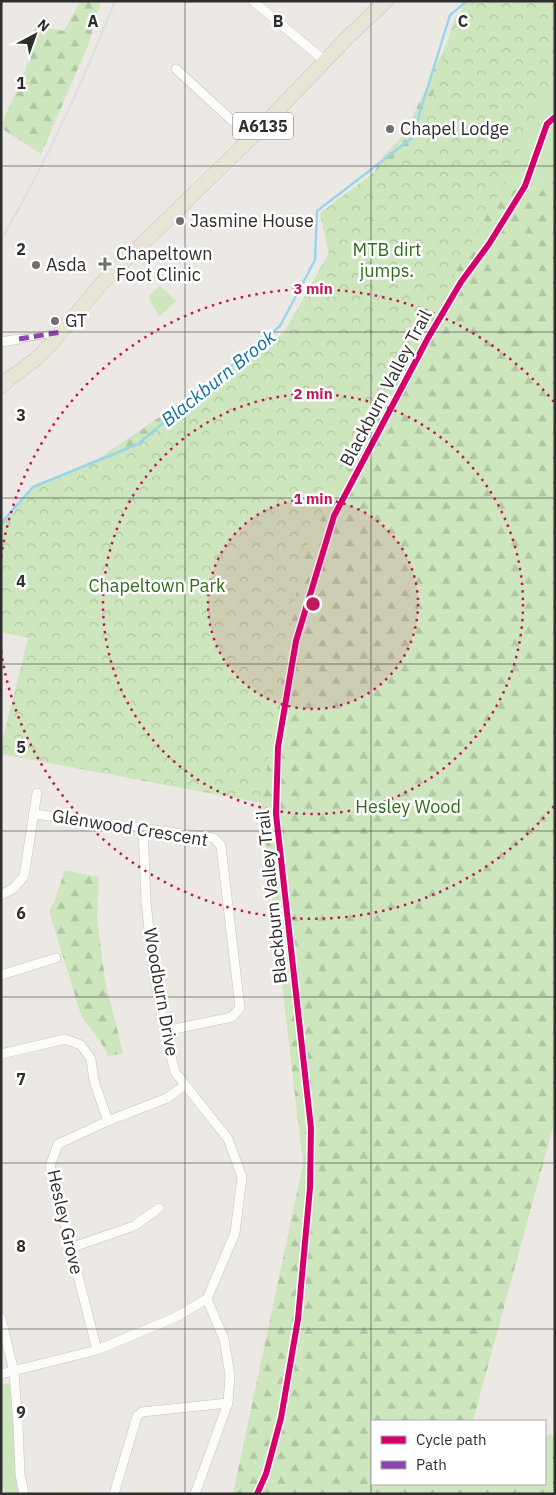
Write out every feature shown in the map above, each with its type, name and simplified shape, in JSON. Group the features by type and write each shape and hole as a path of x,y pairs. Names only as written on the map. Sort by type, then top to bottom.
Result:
{"main road":[{"name":"A6135","path":"4,382 36,359 102,283 251,138 386,1"}],"street":[{"path":"254,1 325,61"},
{"path":"176,69 251,138"},
{"path":"1,342 61,332"},
{"name":"Glenwood Crescent","path":"1,895 14,888 24,876 37,794"},
{"name":"Glenwood Crescent","path":"34,814 143,827 214,838 221,846 240,1008 232,1017 165,1030"},
{"name":"Woodburn Drive","path":"143,827 146,902 154,976 175,1072 228,1138 242,1177 235,1233 207,1299"},
{"path":"1,975 56,958"},
{"path":"1,1054 65,1039 81,1045 91,1059 94,1081 108,1121"},
{"name":"Hesley Grove","path":"97,1350 50,1166 58,1144 108,1121 167,1098 185,1086"},
{"path":"70,1248 134,1226 158,1208"},
{"path":"1,1374 97,1350 174,1318 207,1299 224,1339 230,1375 228,1403 195,1494"},
{"path":"1,1318 14,1372 20,1474 24,1494"},
{"path":"114,1494 136,1416 142,1412 228,1403"}],"green space":[{"path":"80,1 101,1 89,43 41,154 1,128 1,126 27,63 35,26 64,31"},
{"name":"Hesley Wood","path":"466,1 555,1 555,74 508,176 535,190 555,157 555,1120 473,1420 371,1420 371,1485 546,1485 546,1436 551,1434 555,1435 555,1494 233,1494 303,1164 261,803 303,552 1,532 22,510 284,333 384,155 405,133"},
{"name":"Chapeltown Park","path":"477,1 555,1 555,74 508,176 303,552 261,803 1,754 1,746 28,638 1,632 1,523 33,487 138,444 284,333 329,254 320,213 416,141 434,91 455,17"},
{"path":"555,74 555,157 535,190 508,176"},
{"path":"160,286 176,301 159,317 149,298"},
{"path":"65,870 99,877 97,918 105,980 123,1053 108,1056 98,1037 82,1018 49,911"},
{"path":"14,1382 14,1442 17,1487 20,1494 5,1494 1,1479 2,1385"}],"waterway":[{"name":"Blackburn Brook","path":"1,523 33,487 138,444 280,326 315,260 317,211 412,138 450,15 467,1"}],"railway":[{"path":"1,240 58,133 115,1"}],"marked path":[{"path":"19,339 61,332"}],"cycle path":[{"name":"Blackburn Valley Trail","path":"257,1494 266,1474 281,1418 298,1319 310,1188 311,1128 276,814 278,747 296,641 334,516 428,338 461,282 489,244 525,186 547,124 555,117"}],"place":[{"name":"Chapel Lodge","path":"390,129"},
{"name":"Jasmine House","path":"180,221"},
{"name":"Chapeltown Foot Clinic","path":"105,264"},
{"name":"Asda","path":"36,265"},
{"name":"GT","path":"55,321"}],"park label":[{"name":"MTB dirt jumps.","path":"387,260"}]}
